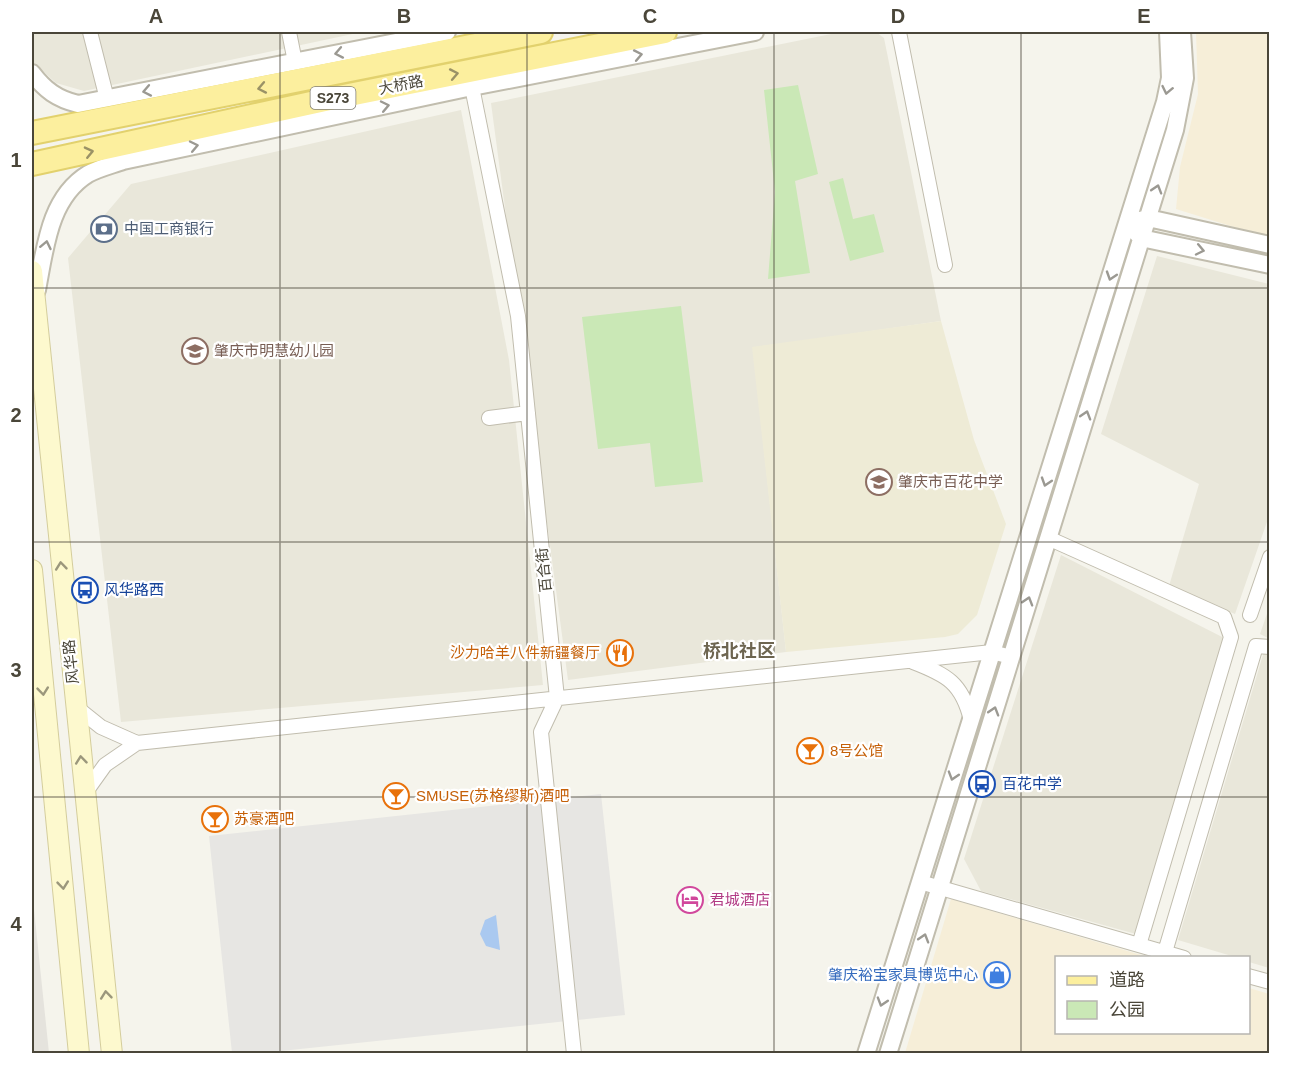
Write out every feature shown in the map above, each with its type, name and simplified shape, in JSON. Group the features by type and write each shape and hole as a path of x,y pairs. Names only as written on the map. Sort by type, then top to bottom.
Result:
{"main road":[{"name":"大桥路","path":"32,133 541,32"},
{"name":"大桥路","path":"32,164 334,98 665,32"},
{"path":"164,107 170,133"},
{"name":"风华路","path":"32,271 33,303 85,793 107,1053"},
{"name":"风华路","path":"32,570 80,1053"}],"street":[{"path":"90,32 106,99 93,122"},
{"path":"289,32 295,62"},
{"path":"32,74 49,93 63,101 78,104 447,32"},
{"path":"33,303 52,222 74,185 90,173 123,161 472,87 755,32"},
{"path":"899,32 945,265"},
{"path":"866,1053 1128,223 1168,86 1168,32"},
{"path":"888,1053 1148,218 1182,101 1185,78 1182,32"},
{"path":"340,73 417,38"},
{"path":"496,66 581,66"},
{"name":"百合街","path":"472,87 518,316 557,698"},
{"path":"246,135 334,98"},
{"path":"106,99 131,114"},
{"path":"1128,223 1148,218 1269,245"},
{"path":"1128,223 1141,238 1269,265"},
{"path":"489,418 528,413"},
{"path":"1048,538 1224,617 1231,637 1139,945"},
{"path":"1250,615 1269,557"},
{"path":"1165,952 1256,646 1269,647"},
{"path":"85,793 105,765 137,744 909,660 992,652 1011,657"},
{"path":"909,660 937,671 958,686 967,701 971,720"},
{"path":"557,698 541,732 574,1053"},
{"path":"76,707 101,727 137,744"},
{"path":"920,882 1180,956"},
{"path":"1250,977 1269,982"}],"shaded area":[{"path":"32,32 362,32 84,91 56,83 33,62"},
{"path":"841,32 876,32 884,38 941,321 753,348 786,652 568,680 491,103"},
{"path":"1196,32 1269,32 1269,238 1176,209 1180,167 1198,94"},
{"path":"461,110 509,360 543,685 121,722 68,258 131,184"},
{"path":"1157,256 1269,284 1269,516 1235,614 1169,586 1199,484 1101,434"},
{"name":"肇庆市百花中学","path":"941,321 974,440 1006,524 977,615 958,634 945,637 786,652 752,347"},
{"path":"1061,555 1230,641 1143,936 981,891 964,859"},
{"path":"1269,608 1269,968 1250,962 1250,956 1232,956 1178,940 1268,638 1260,634"},
{"path":"601,794 625,1015 262,1053 232,1053 209,836"},
{"path":"32,890 49,1053 32,1053"},
{"name":"肇庆裕宝家具博览中心","path":"951,899 1145,956 1055,956 1055,1034 1250,1034 1250,988 1269,994 1269,1053 905,1053"}],"green space":[{"path":"798,85 818,174 795,181 810,273 768,279 775,192 764,90"},
{"path":"843,178 853,219 874,214 884,252 850,261 829,182"},
{"path":"681,306 703,482 655,487 650,443 598,449 582,317"}],"water":[{"path":"496,915 500,950 486,946 480,934 485,920"}],"place":[{"name":"中国工商银行","path":"104,229"},
{"name":"肇庆市明慧幼儿园","path":"195,351"},
{"name":"肇庆市百花中学","path":"879,482"},
{"name":"风华路西","path":"85,590"},
{"name":"沙力哈羊八件新疆餐厅","path":"620,653"},
{"name":"8号公馆","path":"810,751"},
{"name":"百花中学","path":"982,784"},
{"name":"SMUSE(苏格缪斯)酒吧","path":"396,796"},
{"name":"苏豪酒吧","path":"215,819"},
{"name":"君城酒店","path":"690,900"},
{"name":"肇庆裕宝家具博览中心","path":"997,975"}],"district":[{"name":"桥北社区","path":"739,651"}]}
